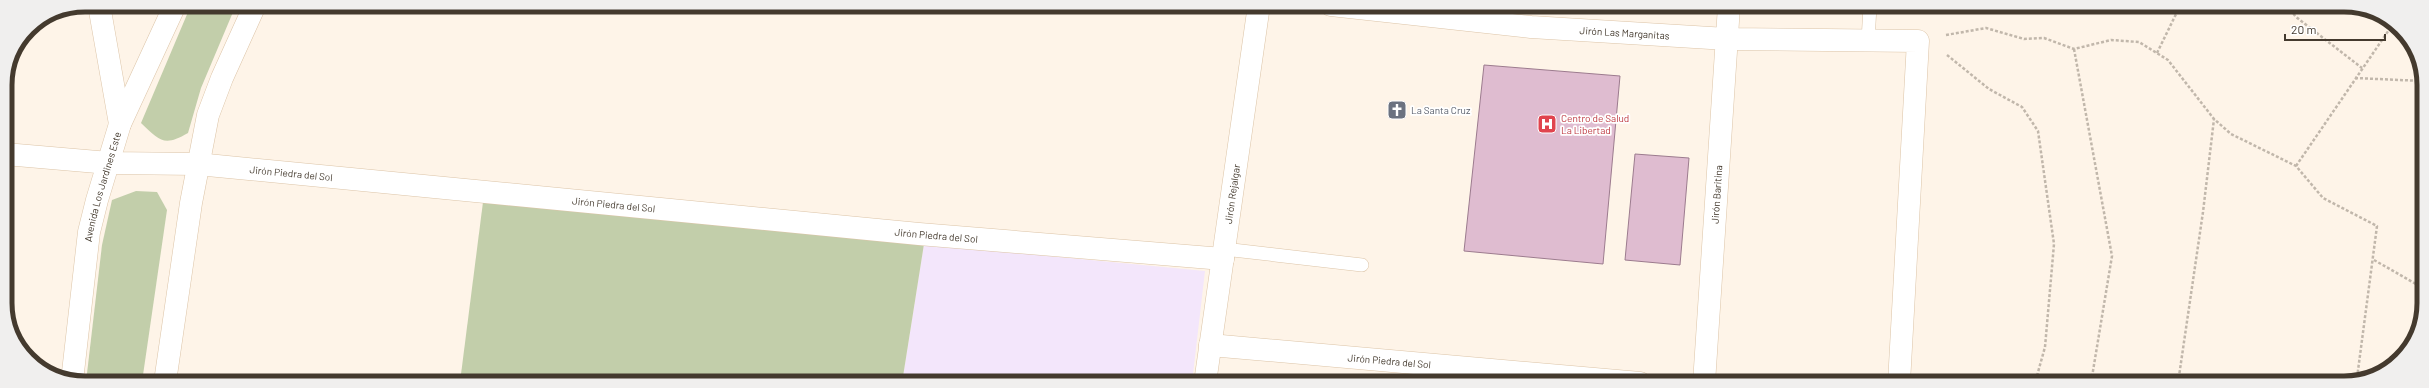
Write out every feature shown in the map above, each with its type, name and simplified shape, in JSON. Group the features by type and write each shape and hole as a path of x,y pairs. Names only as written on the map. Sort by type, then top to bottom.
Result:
{"street":[{"path":"100,12 120,124"},
{"name":"Avenida Los Jardines Este","path":"73,375 89,232 120,124 172,12"},
{"path":"166,376 197,164 208,114 222,78 252,12"},
{"name":"Jirón Rejalgar","path":"1206,376 1258,12"},
{"name":"Jirón Las Marganitas","path":"1395,12 1531,27 1726,39 1927,41"},
{"name":"Jirón Baritina","path":"1704,376 1728,12"},
{"path":"1900,376 1927,41"},
{"name":"Jirón Piedra del Sol","path":"12,155 108,163 197,164 920,234 1223,254"},
{"name":"Jirón Piedra del Sol","path":"1210,346 1559,376"}],"lane":[{"path":"1868,41 1870,12"},
{"path":"1223,254 1362,265"}],"path":[{"path":"2157,53 2177,12"},
{"path":"2292,12 2296,17 2362,68"},
{"path":"1927,41 1948,33 1986,28 2024,39 2044,38 2074,49 2112,40 2139,42 2168,60 2214,119 2231,134 2296,166 2323,198 2377,226 2374,260 2357,375"},
{"path":"2296,166 2390,28"},
{"path":"1927,41 1989,89 2022,107 2038,131 2054,244 2045,347 2037,376"},
{"path":"2074,49 2112,256 2092,376"},
{"path":"2355,78 2417,81"},
{"path":"2179,376 2203,212 2214,119"},
{"path":"2374,260 2417,285"}],"shaded area":[{"path":"924,244 1205,271 1193,376 903,376"}],"green space":[{"path":"188,12 233,12 201,88 188,133 173,140 163,140 158,138 141,123"},
{"path":"136,191 157,192 167,210 143,376 87,376 102,245 112,200"},
{"path":"483,202 924,244 903,376 461,376"}],"building":[{"name":"Centro de Salud La Libertad","path":"1484,65 1620,76 1603,264 1464,251"},
{"path":"1635,154 1689,158 1680,265 1625,260"}],"place":[{"name":"La Santa Cruz","path":"1397,110"},
{"name":"Centro de Salud La Libertad","path":"1547,124"}]}
